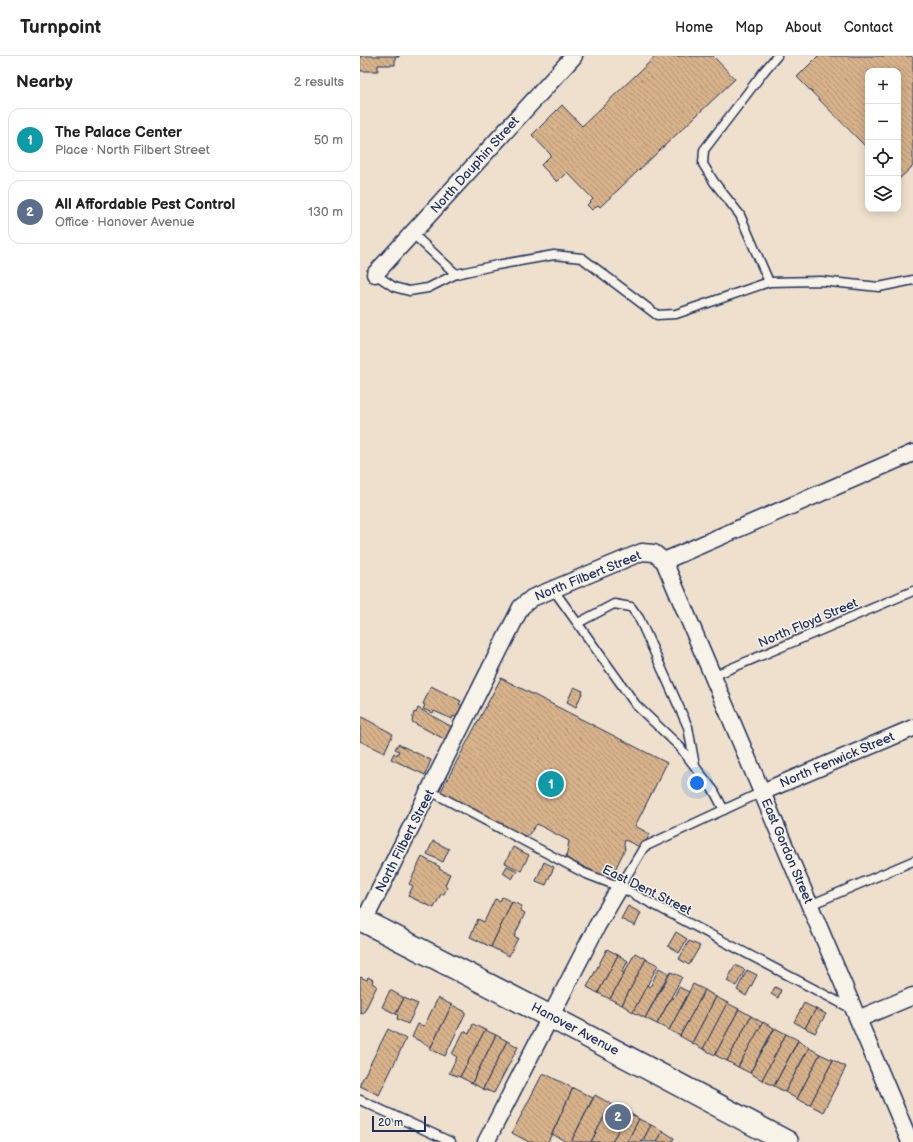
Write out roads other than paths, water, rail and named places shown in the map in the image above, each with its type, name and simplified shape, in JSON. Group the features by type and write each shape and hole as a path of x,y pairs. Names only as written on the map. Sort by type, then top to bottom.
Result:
{"main road":[{"name":"Hanover Avenue","path":"362,920 551,1017 788,1142"}],"street":[{"name":"North Dauphin Street","path":"376,274 574,56"},
{"path":"664,561 913,453"},
{"name":"North Filbert Street","path":"362,920 430,791 517,612 532,598 642,552 654,553 664,561"},
{"name":"East Gordon Street","path":"664,561 856,1015 910,1136"},
{"name":"North Fenwick Street","path":"762,792 913,728"},
{"path":"486,1142 597,926 620,887"},
{"path":"856,1015 913,996"}],"lane":[{"path":"769,282 740,215 714,182 703,164 704,150 777,56"},
{"path":"412,234 456,274"},
{"path":"376,274 394,287 409,291 428,288 456,274 554,255 582,258 657,315 676,314 769,282 821,281 879,287 913,280"},
{"path":"553,589 636,705 679,746 714,791 724,810"},
{"name":"North Floyd Street","path":"713,676 913,591"},
{"path":"578,623 614,604 631,607 639,618 688,727 695,766"},
{"name":"East Dent Street","path":"430,791 584,873 620,887 856,1015"},
{"path":"620,887 644,847 762,792"},
{"path":"810,905 913,861"},
{"path":"360,1100 451,1142"}],"place":[{"name":"The Palace Center","path":"551,784"},
{"name":"All Affordable Pest Control","path":"618,1117"}]}
